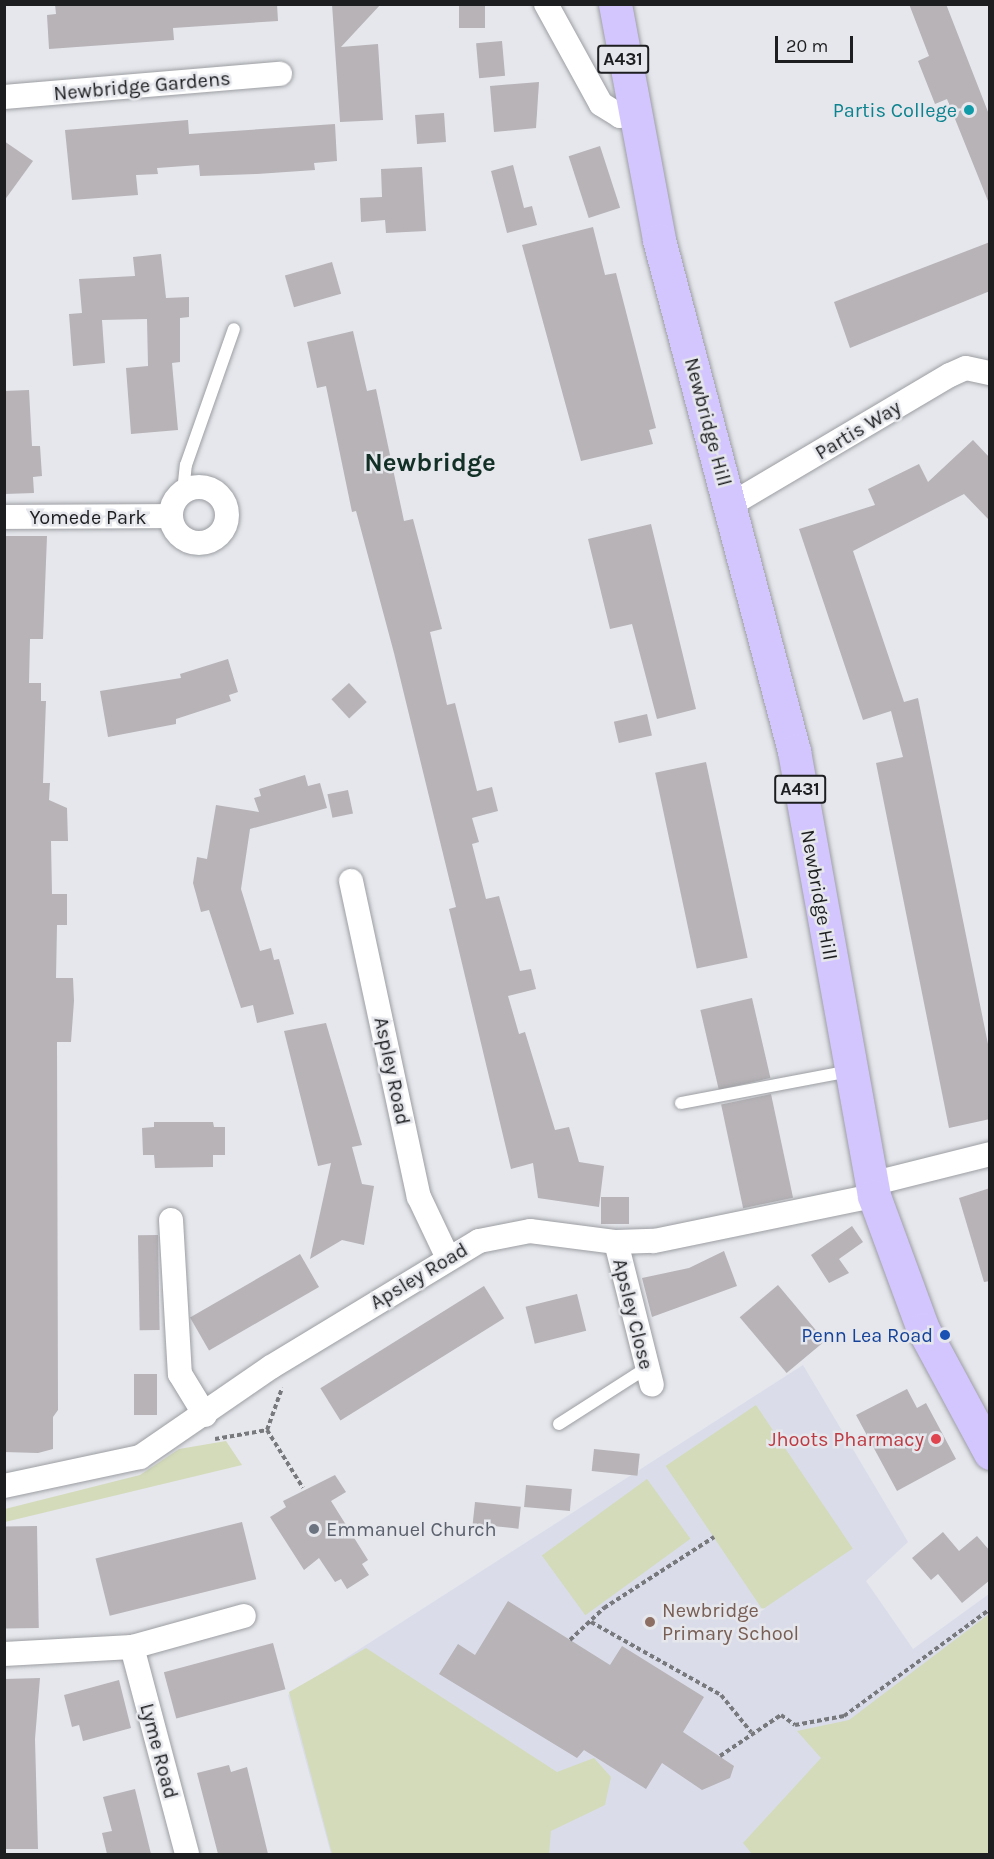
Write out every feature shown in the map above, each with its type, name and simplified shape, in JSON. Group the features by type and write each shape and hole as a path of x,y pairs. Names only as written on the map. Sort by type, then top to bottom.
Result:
{"main road":[{"name":"A431","path":"615,4 631,113"},
{"name":"Newbridge Hill","path":"631,113 659,240 794,751 873,1190 923,1329 990,1453"}],"street":[{"path":"546,4 601,104 620,116 631,113"},
{"name":"Newbridge Gardens","path":"4,97 280,74"},
{"name":"Partis Way","path":"730,505 950,375 966,368 987,367"},
{"name":"Yomede Park","path":"203,487 220,497 227,516 224,528 211,541 197,543 178,533 171,516 183,492 203,487"},
{"name":"Yomede Park","path":"4,517 171,516"},
{"name":"Aspley Road","path":"351,881 419,1197 447,1256"},
{"path":"873,1190 990,1154"},
{"name":"Apsley Road","path":"4,1486 140,1457 197,1420 271,1366 447,1256 478,1241 530,1231 616,1242 654,1241 873,1190"},
{"path":"171,1220 180,1374 197,1420"},
{"name":"Apsley Close","path":"616,1242 648,1377"},
{"path":"4,1654 132,1647 244,1616"},
{"name":"Lyme Road","path":"132,1647 187,1854"}],"lane":[{"path":"183,492 186,465 234,329"},
{"path":"681,1103 850,1071"},
{"path":"559,1424 648,1377"}],"path":[{"path":"267,1430 283,1390 271,1366"},
{"path":"197,1420 210,1440 267,1430"},
{"path":"267,1430 303,1488"},
{"path":"570,1640 591,1622 714,1537"},
{"path":"720,1756 751,1732 781,1715 795,1725 844,1716 990,1609"},
{"path":"591,1622 721,1695 751,1732"}],"shaded area":[{"name":"Newbridge Primary School","path":"803,1365 908,1542 866,1581 913,1649 989,1594 989,1854 331,1854 288,1695"}],"green space":[{"path":"756,1405 853,1548 762,1609 666,1466"},
{"path":"226,1441 242,1465 5,1522 5,1509 140,1475 179,1449"},
{"path":"647,1479 690,1539 585,1615 542,1555"},
{"path":"989,1614 989,1854 752,1854 743,1843 821,1758 797,1731 849,1720"},
{"path":"366,1648 557,1772 594,1758 611,1777 605,1805 551,1831 549,1854 332,1854 289,1692"}],"building":[{"path":"55,4 277,4 278,21 173,28 174,40 49,49 47,15 56,14"},
{"path":"332,4 381,4 341,47 378,44 383,120 340,122"},
{"path":"459,4 485,4 485,28 459,28"},
{"name":"Partis College","path":"909,4 946,4 990,117 990,206 947,99 935,104 918,61 929,56"},
{"path":"502,41 505,76 479,78 476,43"},
{"path":"539,82 536,128 494,132 490,86"},
{"path":"444,113 446,142 417,144 415,115"},
{"path":"188,120 189,134 335,124 337,161 314,163 315,170 257,174 200,176 199,165 157,168 158,174 136,175 138,195 72,200 65,130"},
{"path":"4,141 33,161 4,201"},
{"path":"600,146 620,208 589,218 569,156"},
{"path":"513,165 524,208 532,206 537,225 507,233 491,171"},
{"path":"422,167 426,231 386,233 385,220 361,222 360,198 382,197 381,169"},
{"path":"593,227 605,275 616,273 656,428 649,430 653,444 581,461 522,245"},
{"path":"990,242 990,291 850,348 834,302"},
{"path":"161,254 166,298 189,297 189,317 180,318 180,362 172,363 178,430 131,434 126,368 148,366 147,319 102,320 105,363 73,366 69,314 82,313 79,279 135,276 133,257"},
{"path":"332,262 341,294 294,307 285,276"},
{"path":"353,331 367,391 376,389 404,521 413,519 442,629 430,632 447,705 455,703 477,791 492,787 498,811 472,818 479,842 472,844 486,899 499,896 520,971 531,969 536,989 508,996 519,1034 525,1032 555,1130 569,1127 579,1162 604,1166 599,1207 538,1198 533,1163 511,1169 449,909 456,907 394,653 356,511 352,512 326,386 317,388 307,342"},
{"path":"29,390 32,446 40,446 42,476 33,477 34,493 4,494 4,391"},
{"path":"973,440 990,458 990,521 964,494 853,551 904,702 918,698 990,1054 990,1119 949,1128 876,763 903,757 891,711 863,720 799,529 875,505 868,489 919,464 928,482"},
{"path":"651,524 696,709 657,719 632,624 610,629 588,539"},
{"path":"4,536 47,536 43,639 30,639 29,683 41,683 41,701 46,701 43,783 50,783 49,800 67,808 68,841 51,841 52,894 67,894 67,925 57,925 56,978 73,978 74,1001 71,1042 57,1042 58,1410 53,1417 53,1449 38,1453 4,1452"},
{"path":"228,659 238,692 229,695 231,701 176,719 176,724 108,737 100,691 181,678 180,674"},
{"path":"349,683 367,702 349,718 331,699"},
{"path":"647,714 652,735 619,743 614,722"},
{"path":"706,762 748,958 697,968 655,773"},
{"path":"305,775 308,786 320,783 327,808 250,829 241,889 260,951 271,948 274,960 279,959 294,1014 257,1023 253,1005 241,1008 209,910 201,912 193,883 197,857 207,859 216,805 259,812 254,798 261,796 259,789"},
{"path":"348,790 353,813 332,818 327,794"},
{"path":"752,998 770,1078 719,1090 700,1010"},
{"path":"326,1023 362,1145 352,1147 362,1184 374,1186 364,1245 342,1240 310,1259 331,1163 318,1166 284,1031"},
{"path":"771,1094 793,1198 743,1208 721,1105"},
{"path":"154,1122 213,1122 214,1127 225,1127 225,1155 213,1155 213,1167 155,1168 154,1155 143,1155 142,1128 154,1127"},
{"path":"990,1188 990,1281 984,1282 959,1198"},
{"path":"601,1197 629,1197 629,1224 601,1224"},
{"path":"852,1226 863,1242 839,1259 849,1273 829,1283 811,1255"},
{"path":"138,1235 158,1235 160,1330 140,1330"},
{"path":"724,1251 737,1286 652,1317 642,1278 689,1268"},
{"path":"300,1254 319,1287 209,1350 190,1318"},
{"path":"778,1285 825,1341 787,1373 740,1317"},
{"path":"484,1286 504,1318 340,1421 320,1388"},
{"path":"577,1294 586,1331 535,1344 526,1307"},
{"path":"134,1374 157,1374 157,1415 134,1415"},
{"path":"907,1389 917,1408 926,1403 956,1459 897,1491 856,1415"},
{"path":"594,1449 640,1454 637,1476 592,1471"},
{"name":"Emmanuel Church","path":"335,1475 346,1492 331,1501 368,1560 362,1564 369,1575 347,1589 341,1579 335,1582 319,1558 304,1570 270,1517 286,1507 283,1501"},
{"path":"526,1485 572,1489 570,1511 524,1507"},
{"path":"475,1502 521,1507 518,1529 473,1524"},
{"path":"242,1522 256,1579 110,1616 95,1559"},
{"path":"37,1526 39,1628 6,1629 4,1527"},
{"path":"943,1532 959,1551 977,1536 990,1551 990,1580 962,1603 938,1574 931,1580 912,1558"},
{"path":"508,1601 610,1665 622,1646 704,1697 683,1732 734,1766 730,1778 702,1790 662,1763 646,1789 584,1750 577,1758 439,1674 458,1644 475,1655"},
{"path":"273,1643 285,1689 176,1719 164,1672"},
{"path":"40,1678 35,1739 38,1849 4,1849 4,1679"},
{"path":"119,1680 131,1728 83,1741 79,1725 72,1727 64,1695"},
{"path":"229,1765 231,1772 247,1767 268,1854 218,1854 197,1773"},
{"path":"135,1789 151,1854 107,1854 102,1833 112,1831 103,1797"}],"place":[{"name":"Partis College","path":"969,110"},
{"name":"Penn Lea Road","path":"945,1335"},
{"name":"Jhoots Pharmacy","path":"936,1439"},
{"name":"Emmanuel Church","path":"314,1529"},
{"name":"Newbridge Primary School","path":"650,1622"}],"district":[{"name":"Newbridge","path":"430,463"}]}
